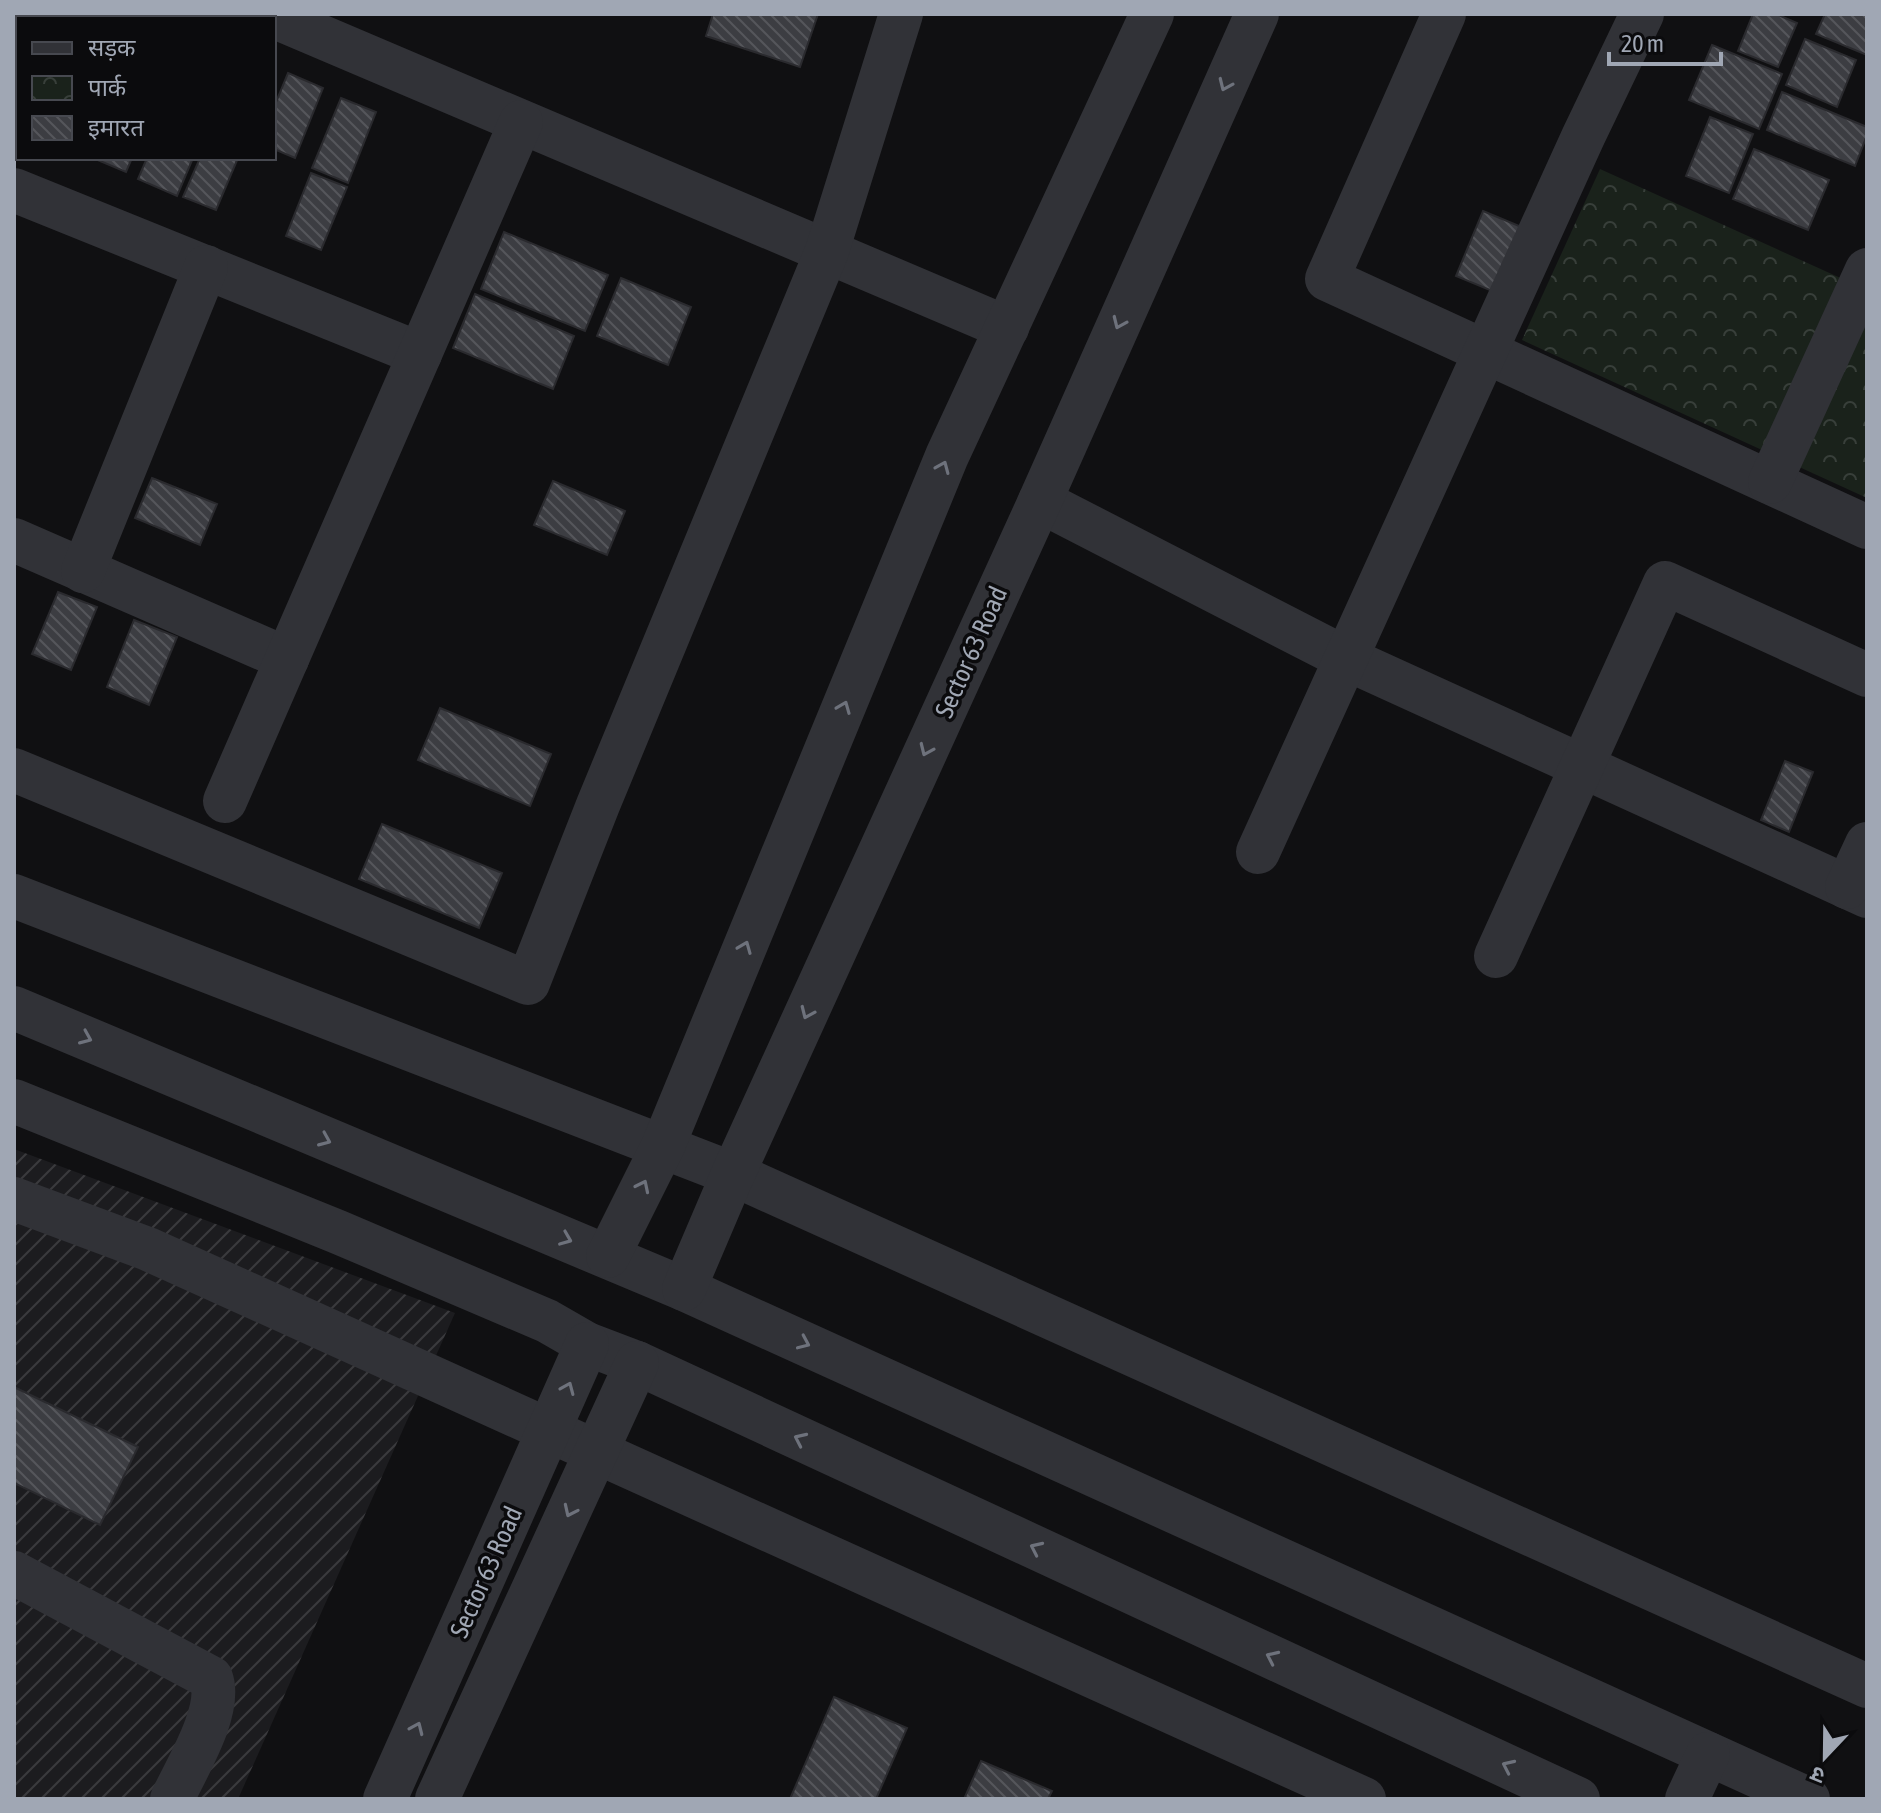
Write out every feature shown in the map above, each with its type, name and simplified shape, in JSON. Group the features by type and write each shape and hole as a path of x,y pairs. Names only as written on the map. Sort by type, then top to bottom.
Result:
{"street":[{"path":"14,770 528,983 598,805 827,251 901,14"},
{"path":"608,1256 663,1146 947,456 1152,14"},
{"name":"Sector 63 Road","path":"684,1289 733,1174 1040,501 1257,14"},
{"path":"1444,14 1327,279 1867,527"},
{"path":"1258,852 1484,353 1642,14"},
{"path":"276,17 1007,328"},
{"path":"225,801 521,122"},
{"path":"14,190 420,354"},
{"path":"83,571 206,267"},
{"path":"1770,482 1867,270"},
{"path":"1040,501 1345,658 1857,892 1867,844"},
{"path":"14,540 287,659"},
{"path":"1496,956 1665,583 1867,675"},
{"path":"14,896 733,1174 1867,1686"},
{"path":"14,1008 684,1289 1808,1799"},
{"path":"14,1101 338,1232 547,1321 587,1344 637,1363 1578,1799"},
{"path":"14,1199 148,1249 1364,1799"},
{"name":"Sector 63 Road","path":"385,1799 587,1344"},
{"name":"Sector 63 Road","path":"437,1799 637,1363"},
{"path":"14,1573 211,1678 215,1695 207,1723 172,1799"},
{"path":"1687,1799 1708,1754"}],"shaded area":[{"path":"14,1149 455,1313 238,1799 14,1799"}],"green space":[{"path":"1600,169 1867,290 1867,498 1522,340"}],"building":[{"path":"713,14 818,14 800,67 706,36"},
{"path":"1753,14 1776,14 1797,23 1778,67 1738,51"},
{"path":"1825,14 1867,14 1867,55 1816,34"},
{"path":"1805,39 1856,60 1837,107 1786,85"},
{"path":"1712,45 1782,74 1759,129 1689,100"},
{"path":"288,73 323,88 295,158 276,150 276,102"},
{"path":"1782,92 1867,127 1855,166 1767,130"},
{"path":"341,98 376,112 348,183 312,168"},
{"path":"1710,117 1753,134 1729,193 1686,176"},
{"path":"1754,149 1829,180 1808,230 1733,199"},
{"path":"98,160 131,160 126,172"},
{"path":"146,160 192,160 177,196 138,179"},
{"path":"199,160 237,160 216,210 183,197"},
{"path":"311,173 347,187 321,250 286,236"},
{"path":"1483,211 1524,228 1497,293 1456,276"},
{"path":"504,232 608,275 585,331 481,289"},
{"path":"621,278 691,307 668,365 597,336"},
{"path":"475,294 574,336 553,389 453,348"},
{"path":"152,478 217,504 200,545 135,518"},
{"path":"553,481 625,511 607,555 534,525"},
{"path":"58,592 97,607 71,670 32,654"},
{"path":"134,620 177,637 149,705 107,687"},
{"path":"440,708 551,754 530,806 418,760"},
{"path":"1785,761 1813,772 1789,832 1761,820"},
{"path":"382,824 502,873 479,928 359,879"},
{"path":"14,1387 138,1447 100,1525 14,1483"},
{"path":"834,1697 907,1728 876,1799 790,1799"},
{"path":"981,1761 1052,1791 1048,1799 964,1799"}]}
